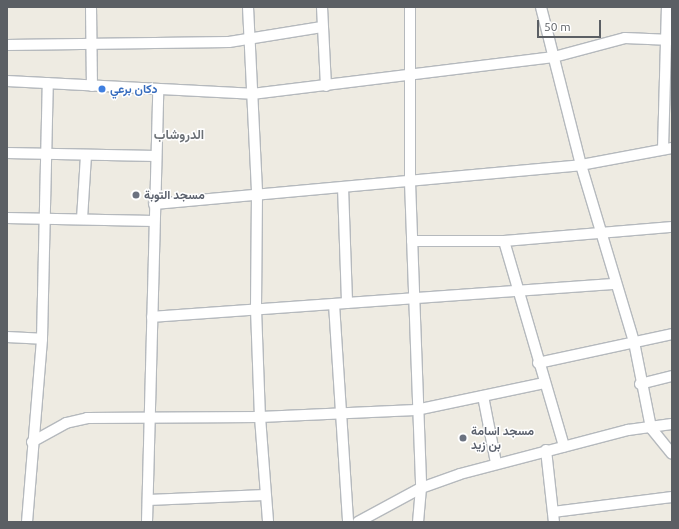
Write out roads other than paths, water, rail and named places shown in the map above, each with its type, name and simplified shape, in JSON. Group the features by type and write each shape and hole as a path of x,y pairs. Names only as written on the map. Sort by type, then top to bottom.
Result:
{"street":[{"path":"91,7 92,86"},
{"path":"248,7 257,193 256,309 260,417 268,522"},
{"path":"322,7 326,86"},
{"path":"410,7 410,182 415,298 416,410 421,488 418,522"},
{"path":"541,7 581,165 615,284 634,342 640,384 651,428 672,454"},
{"path":"154,204 257,193 410,182 581,165 668,149 669,39 667,7"},
{"path":"7,45 92,46 250,40 322,27"},
{"path":"7,81 252,94 411,76 554,57 625,38 669,39"},
{"path":"27,522 32,442 42,339 48,83"},
{"path":"148,522 149,418 158,90"},
{"path":"7,153 156,156"},
{"path":"82,219 86,155"},
{"path":"343,187 347,303"},
{"path":"7,218 154,221"},
{"path":"412,241 504,241 601,235 672,227"},
{"path":"504,241 517,293 564,446"},
{"path":"152,317 415,298 517,293 615,284"},
{"path":"334,304 338,413 348,522"},
{"path":"538,363 672,334"},
{"path":"7,337 42,339"},
{"path":"640,384 672,376"},
{"path":"32,442 66,423 87,418 260,417 416,410 544,383"},
{"path":"483,396 496,463"},
{"path":"358,522 421,488 496,463 628,430 672,424"},
{"path":"546,450 554,517 672,496"},
{"path":"148,500 265,495"}],"place":[{"name":"دكان برعي","path":"102,89"},
{"name":"مسجد التوبة","path":"136,195"},
{"name":"مسجد اسامة بن زيد","path":"463,438"}],"district":[{"name":"الدروشاب","path":"179,134"}]}
